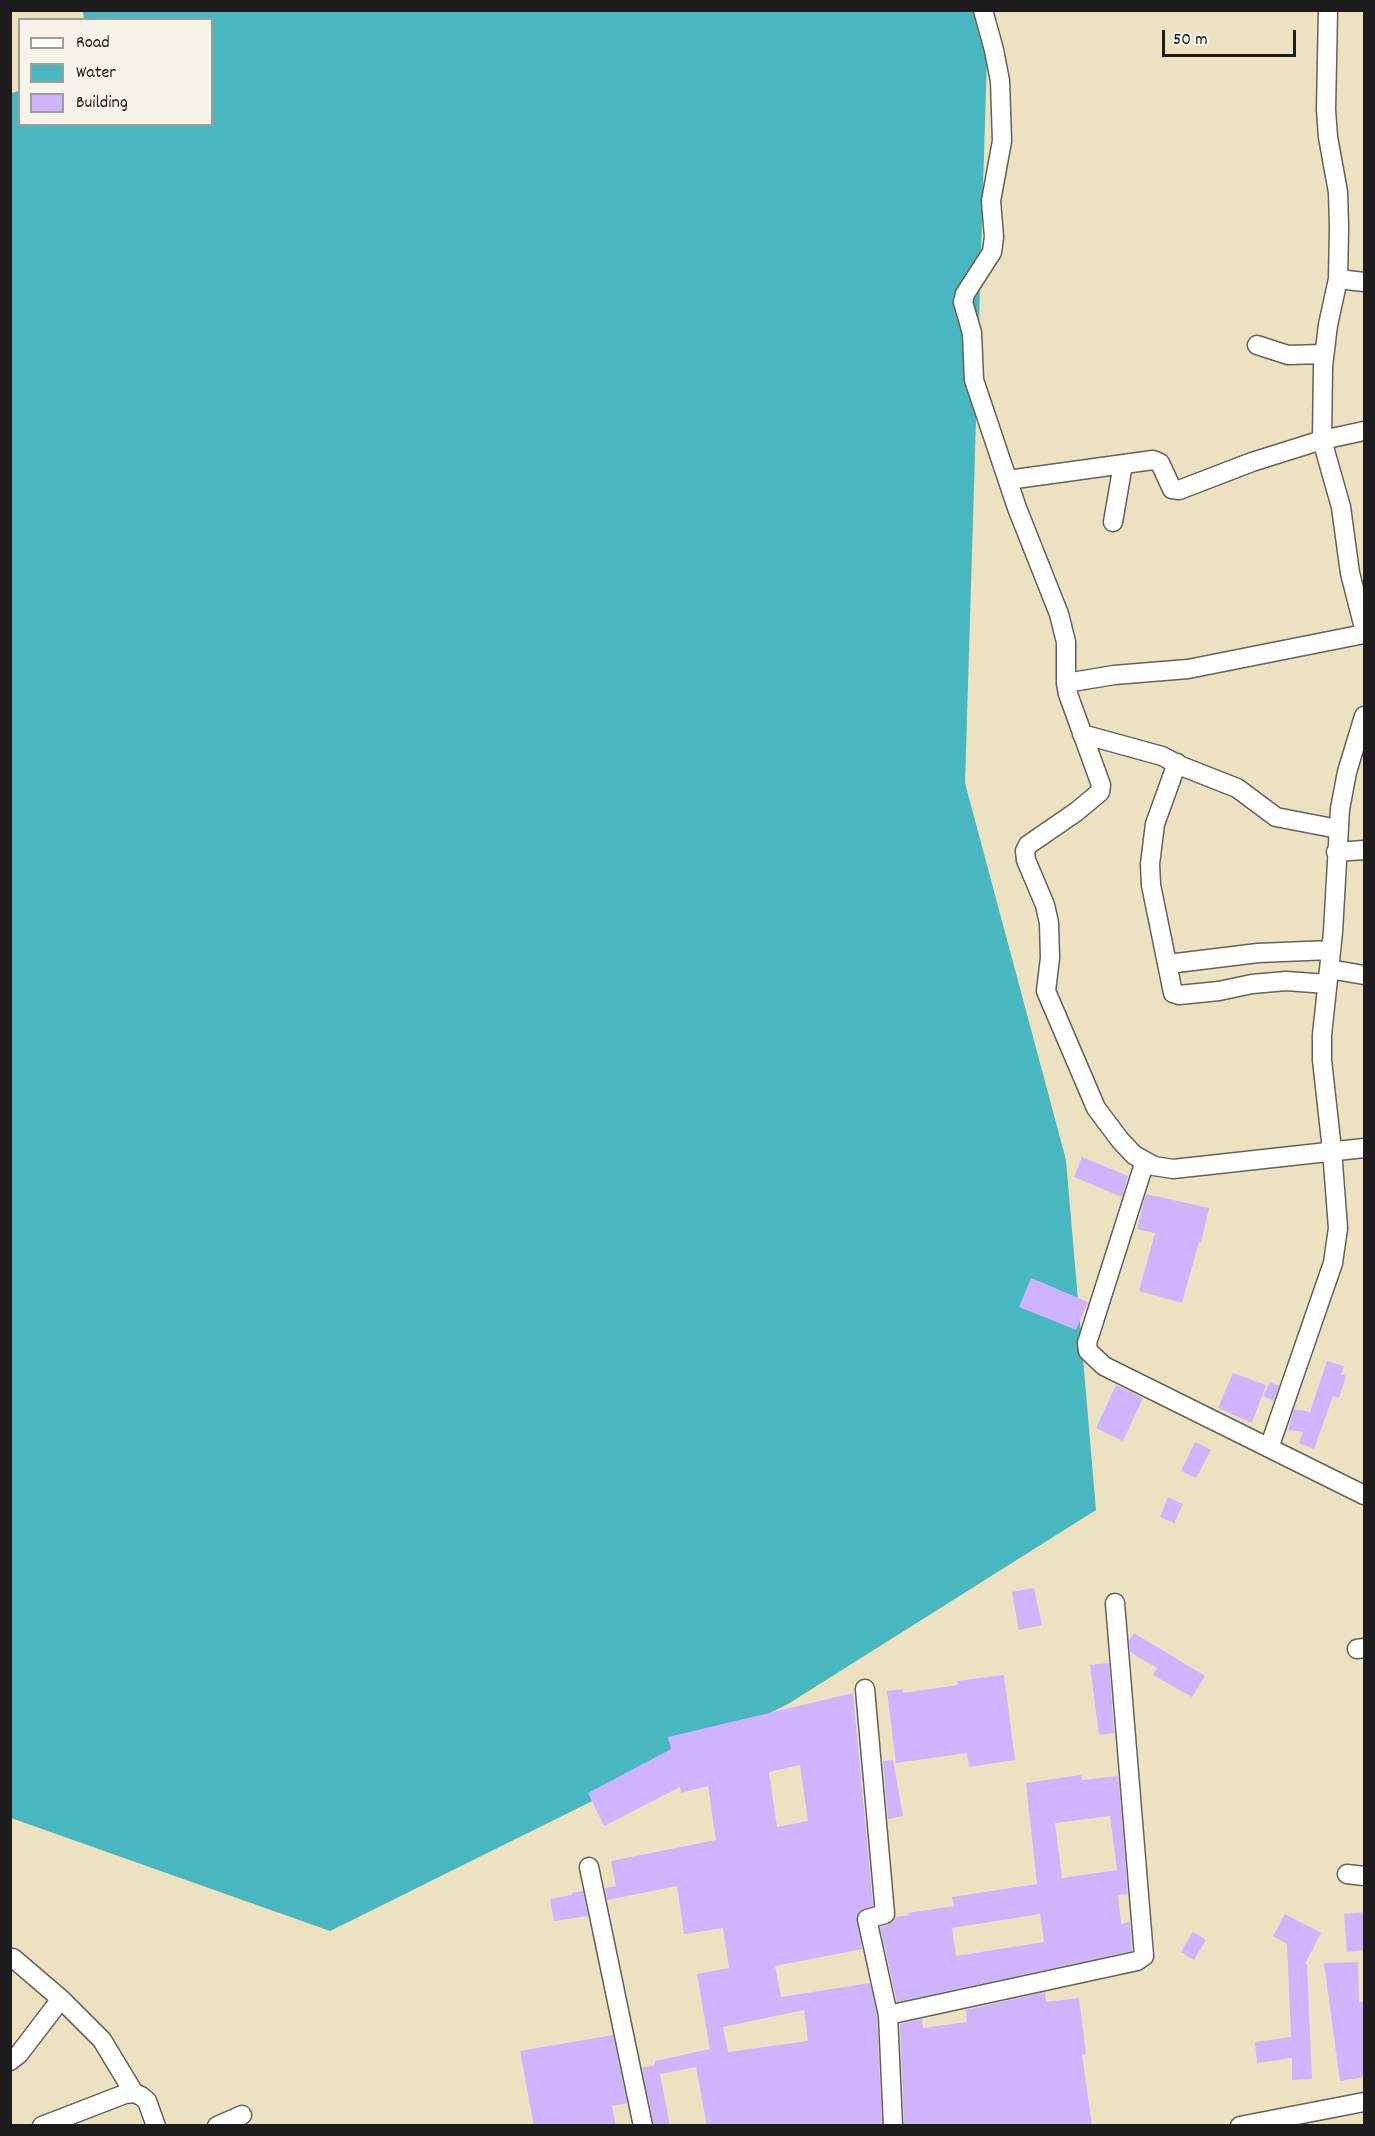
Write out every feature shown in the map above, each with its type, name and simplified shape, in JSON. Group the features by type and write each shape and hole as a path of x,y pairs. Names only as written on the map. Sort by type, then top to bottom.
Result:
{"street":[{"path":"984,10 1000,81 1002,141 991,201 994,237 992,252 965,294 963,302 972,333 972,369 975,388 1063,628 1066,642 1066,683 1100,780 1100,792 1076,812 1028,845 1025,855 1045,905 1049,923 1050,958 1046,991 1096,1108 1134,1155 1154,1166 1173,1169 1365,1148"},
{"path":"1328,10 1326,110 1328,137 1338,192 1339,228 1338,279 1324,354 1322,440 1341,507 1350,573 1365,628"},
{"path":"1338,279 1365,282"},
{"path":"1257,345 1288,356 1324,354"},
{"path":"1008,480 1157,461 1162,466 1169,485 1179,490 1252,462 1322,440 1365,431"},
{"path":"1113,522 1123,464"},
{"path":"1066,683 1114,675 1188,669 1365,634"},
{"path":"1269,1448 1333,1263 1338,1228 1321,1049 1331,950 1338,829 1345,779 1365,716"},
{"path":"1082,734 1151,751 1237,788 1276,817 1338,829"},
{"path":"1177,763 1155,824 1150,864 1151,885 1173,993 1179,995 1328,976 1365,975"},
{"path":"1336,852 1365,850"},
{"path":"1168,964 1258,954 1331,950"},
{"path":"1145,1161 1087,1343 1088,1351 1104,1366 1365,1495"},
{"path":"888,2015 1137,1961 1144,1956 1115,1603"},
{"path":"865,1689 885,1914 867,1919 888,2015 893,2126"},
{"path":"589,1866 643,2126"},
{"path":"13,1958 61,1999 102,2040 134,2093 147,2101 156,2126"},
{"path":"10,2061 19,2054 61,1999"},
{"path":"42,2126 134,2093"},
{"path":"1240,2126 1365,2102"},
{"path":"217,2126 242,2115"}],"water":[{"path":"83,11 984,11 988,24 965,783 1066,1160 1096,1510 788,1704 330,1931 11,1818 11,93 18,91 18,126 213,126 213,18 84,18"}],"building":[{"path":"1082,1157 1128,1176 1122,1197 1074,1177"},
{"path":"1146,1194 1209,1208 1201,1243 1199,1242 1182,1303 1139,1291 1155,1233 1137,1229"},
{"path":"1031,1278 1088,1302 1076,1330 1019,1307"},
{"path":"1327,1361 1344,1366 1341,1374 1346,1376 1339,1398 1333,1396 1314,1449 1299,1443 1303,1432 1288,1430 1294,1409 1310,1412"},
{"path":"1233,1373 1266,1385 1252,1423 1218,1408"},
{"path":"1270,1382 1279,1386 1273,1401 1263,1396"},
{"path":"1116,1385 1143,1398 1123,1441 1096,1428"},
{"path":"1195,1442 1211,1450 1196,1478 1181,1471"},
{"path":"1168,1497 1183,1504 1174,1523 1160,1517"},
{"path":"1034,1588 1042,1625 1019,1630 1012,1592"},
{"path":"1134,1633 1205,1676 1192,1697 1153,1675 1157,1668 1130,1652 1129,1640"},
{"path":"1109,1663 1114,1733 1099,1735 1090,1665"},
{"path":"1004,1675 1015,1760 969,1767 967,1753 896,1763 887,1691 903,1689 903,1693 958,1685 957,1681"},
{"path":"853,1693 873,1906 860,1911 856,1916 862,1949 775,1966 781,1997 870,1983 877,2016 882,2126 707,2126 696,2067 660,2074 670,2126 654,2126 642,2068 655,2065 655,2061 710,2049 697,1974 729,1968 723,1928 684,1934 677,1886 607,1900 605,1888 616,1886 611,1861 716,1840 708,1786 681,1793 680,1787 604,1826 588,1793 671,1749 668,1737","holes":["800,1765 808,1821 777,1827 769,1772","804,2010 808,2041 728,2052 723,2027"]},
{"path":"893,1760 903,1816 888,1819 883,1761"},
{"path":"1081,1775 1082,1780 1118,1776 1128,1894 1118,1895 1121,1924 1130,1922 1132,1951 897,2002 880,1927 892,1923 896,1917 909,1915 908,1913 954,1906 952,1897 1037,1884 1026,1783","holes":["1110,1816 1117,1870 1062,1878 1055,1823","1040,1914 1044,1942 956,1956 952,1928"]},
{"path":"583,1891 588,1916 554,1921 550,1899"},
{"path":"1365,1912 1365,1950 1347,1952 1344,1914"},
{"path":"1285,1914 1321,1933 1305,1964 1307,1964 1312,2079 1292,2080 1292,2058 1257,2063 1255,2042 1291,2037 1287,1944 1273,1936"},
{"path":"1193,1932 1206,1940 1194,1960 1181,1952"},
{"path":"1358,1962 1359,2002 1365,2002 1365,2077 1340,2081 1324,1963"},
{"path":"1045,1992 1046,2002 1079,1998 1086,2054 1082,2055 1092,2126 904,2126 900,2024 922,2019 923,2028 967,2022 966,2010"},
{"path":"613,2035 627,2103 612,2106 616,2126 534,2126 520,2051"}]}
